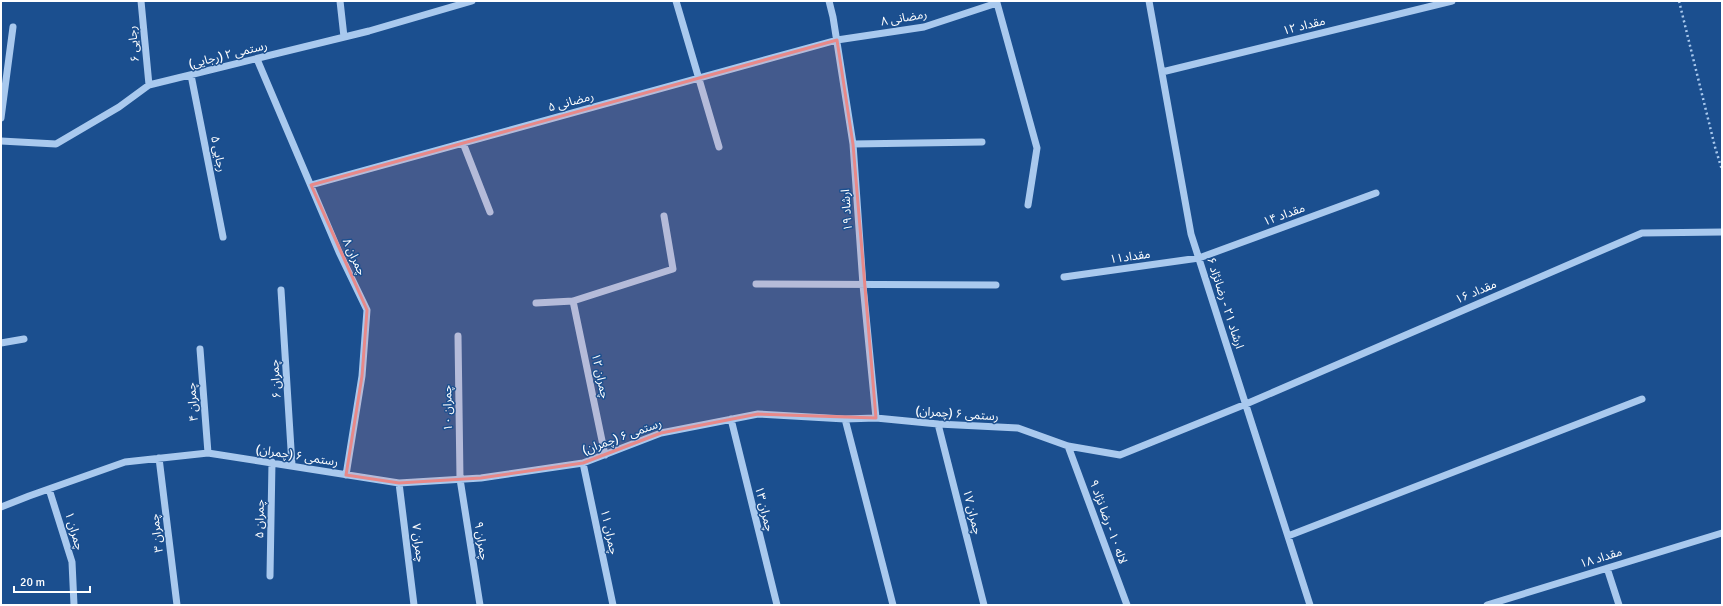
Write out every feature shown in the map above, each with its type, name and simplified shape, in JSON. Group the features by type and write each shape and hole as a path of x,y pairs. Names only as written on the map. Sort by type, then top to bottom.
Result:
{"street":[{"name":"رجایی ۶","path":"141,1 149,85"},
{"path":"340,1 344,37"},
{"path":"676,1 719,147"},
{"name":"ارشاد ۱۹","path":"829,1 837,40 853,144 863,285 876,418"},
{"name":"ارشاد ۲۱ - رضانژاد ۶","path":"1149,1 1191,234 1310,605"},
{"name":"مقداد ۱۲","path":"1162,72 1452,1"},
{"name":"رستمی ۲ (رجایی)","path":"1,141 56,144 119,107 149,85 344,37 468,2"},
{"name":"رمضانی ۸","path":"837,40 924,27 997,3 1037,148 1028,205"},
{"path":"1,118 13,27"},
{"name":"رمضانی ۵","path":"311,185 837,40"},
{"name":"چمران ۸","path":"257,59 339,252 367,310 362,376 346,475"},
{"name":"رجایی ۵","path":"191,75 223,237"},
{"path":"853,144 982,142"},
{"path":"463,143 490,212"},
{"name":"مقداد ۱۴","path":"1199,258 1376,193"},
{"path":"536,303 573,301 673,269 664,216"},
{"name":"مقداد ۱۶","path":"1246,404 1642,233 1722,232"},
{"name":"مقداد۱۱","path":"1064,277 1199,258"},
{"path":"756,284 996,285"},
{"name":"چمران ۶","path":"281,290 292,465"},
{"name":"چمران ۱۲","path":"573,301 605,455"},
{"name":"چمران ۱۰","path":"458,336 460,480"},
{"path":"1,343 24,339"},
{"name":"چمران ۴","path":"200,349 208,453"},
{"path":"1288,536 1642,399"},
{"name":"رستمی ۶ (چمران)","path":"1,508 49,488 125,462 208,453 399,483 460,480 583,463 661,433 758,414 845,419 876,418 938,424 1018,428 1068,446 1120,455 1246,404"},
{"name":"چمران ۱۳","path":"731,419 777,605"},
{"path":"845,419 893,605"},
{"name":"چمران ۱۷","path":"938,424 984,605"},
{"name":"لاله ۱۰ - رضا نژاد ۹","path":"1068,446 1127,605"},
{"name":"چمران ۳","path":"159,458 177,605"},
{"name":"چمران ۵","path":"270,576 272,462"},
{"name":"چمران ۱۱","path":"583,463 613,605"},
{"name":"چمران ۹","path":"460,480 480,605"},
{"name":"چمران ۷","path":"399,483 414,605"},
{"name":"چمران ۱","path":"49,488 72,562 74,605"},
{"name":"مقداد ۱۸","path":"1487,605 1722,533"},
{"path":"1607,568 1619,605"}],"path":[{"path":"1679,1 1722,170"}],"highlighted area":[{"path":"837,40 853,144 876,418 758,414 661,433 583,463 481,478 399,483 346,475 362,376 367,310 311,185"}]}
